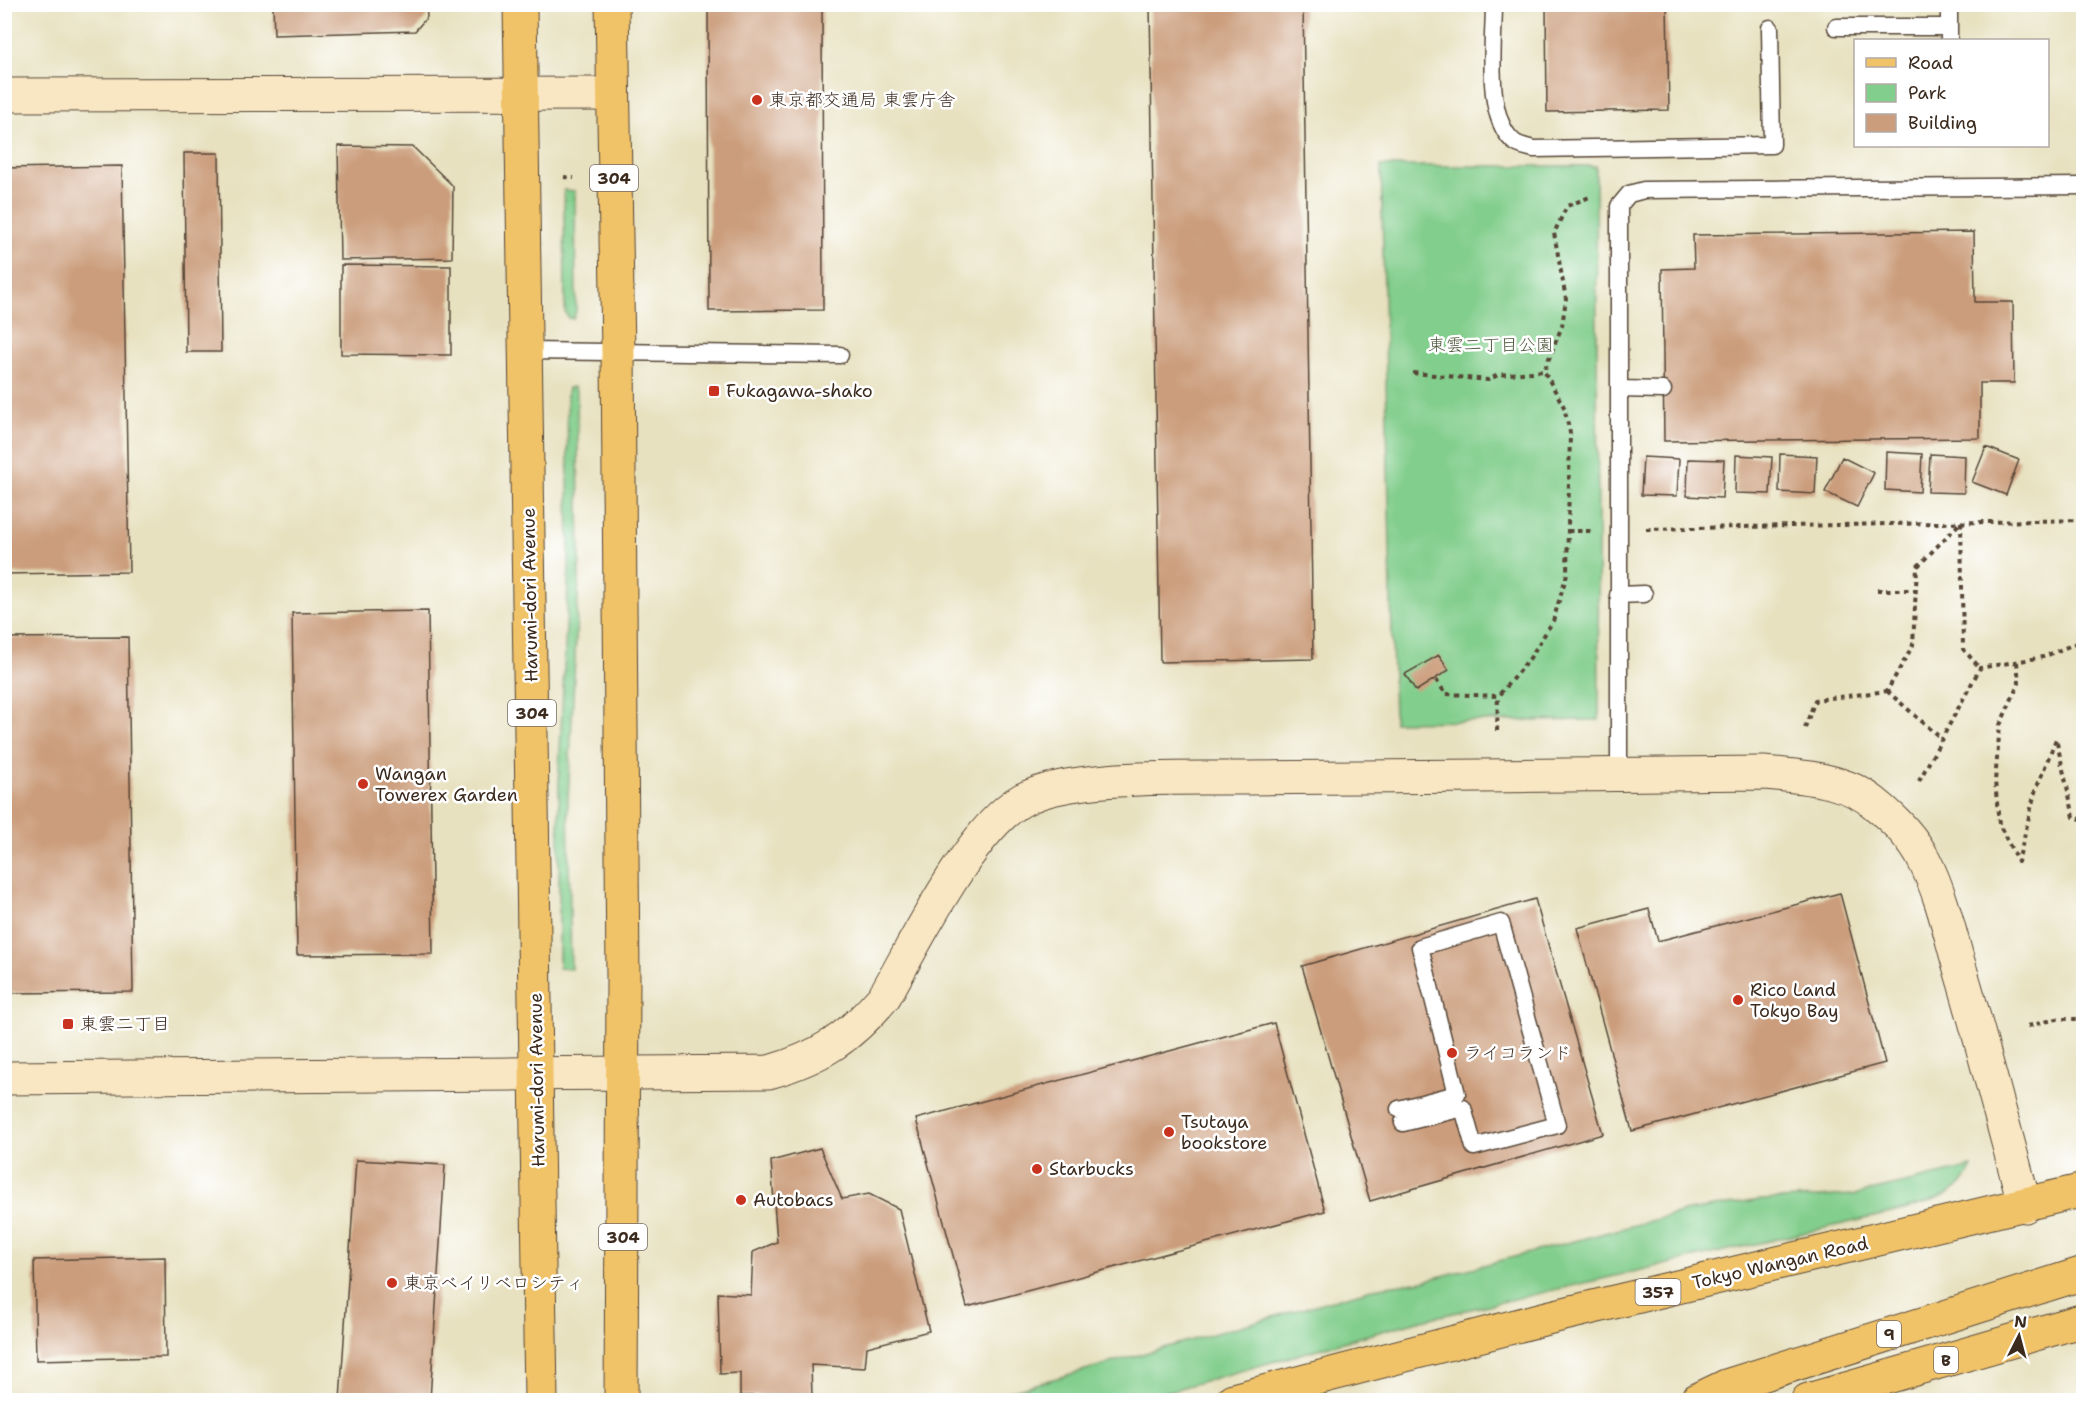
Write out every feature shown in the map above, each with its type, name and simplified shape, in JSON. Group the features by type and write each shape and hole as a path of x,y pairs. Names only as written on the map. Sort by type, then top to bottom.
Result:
{"main road":[{"name":"Harumi-dori Avenue","path":"520,4 541,1401"},
{"name":"304","path":"612,4 618,352 624,1074 621,1401"},
{"name":"Tokyo Wangan Road","path":"1233,1401 1543,1319 2025,1206 2084,1190"},
{"name":"9","path":"1697,1401 1726,1386 2084,1274"},
{"name":"B","path":"1808,1401 2084,1320"}],"street":[{"path":"4,95 612,94"},
{"path":"4,1078 769,1072 816,1056 837,1044 884,997 958,871 984,833 1021,800 1047,789 1072,784 1175,780 1764,773 1805,777 1840,786 1872,801 1904,831 1923,858 1938,891 2025,1206"}],"lane":[{"path":"1494,4 1495,108 1501,128 1515,144 1534,149 1772,145 1770,28"},
{"path":"1836,27 1949,34 1949,4"},
{"path":"1619,775 1619,206 1629,194 1644,190 2084,186"},
{"path":"526,351 840,355"},
{"path":"1619,389 1663,390"},
{"path":"1618,595 1644,594"},
{"path":"1501,923 1557,1125 1474,1147 1463,1108 1401,1116 1457,1094 1420,947 1501,923"}],"path":[{"path":"564,177 574,178"},
{"path":"1544,371 1562,326 1566,299 1554,233 1567,206 1597,195 1629,194"},
{"path":"1413,373 1488,380 1498,375 1544,371"},
{"path":"1497,732 1498,696 1530,658 1553,621 1567,574 1570,433 1564,407 1544,371"},
{"path":"1619,530 2082,520 2084,541"},
{"path":"1887,690 1913,645 1917,567 1961,522"},
{"path":"1961,522 1963,649 1980,668"},
{"path":"1877,590 1916,590"},
{"path":"1980,668 2043,657 2084,640"},
{"path":"2017,662 2019,683 2000,725 1995,781 1999,824 2018,862 2035,792 2056,739 2074,817 2084,820"},
{"path":"1919,781 1980,668"},
{"path":"1436,680 1446,694 1498,696"},
{"path":"1805,728 1815,700 1887,690 1942,739"},
{"path":"2028,1026 2057,1019 2084,1019"}],"green space":[{"name":"東雲二丁目公園","path":"1381,166 1596,166 1599,720 1394,722"},
{"path":"564,190 575,191 576,311 573,319 569,318 565,312"},
{"path":"574,387 577,394 580,556 568,800 571,969 559,968 559,770 569,565 567,393 568,388"},
{"path":"1972,1167 1961,1185 1953,1191 1904,1210 1418,1321 1137,1400 979,1400 1379,1287 1423,1281 1688,1211 1761,1200 1854,1195"}],"building":[{"path":"273,4 426,4 427,17 415,31 274,35"},
{"path":"708,4 822,4 823,310 709,311"},
{"path":"1150,4 1303,4 1313,659 1160,662"},
{"path":"1546,4 1667,4 1669,110 1547,112"},
{"path":"338,146 413,147 453,186 452,258 340,260"},
{"path":"184,153 219,153 221,352 186,352"},
{"path":"122,166 129,572 4,574 4,168"},
{"path":"2080,209 2084,209 2084,268 2081,268"},
{"path":"1974,232 1975,302 2013,302 2014,383 1980,383 1980,438 1664,441 1662,269 1694,268 1693,235"},
{"path":"341,265 451,266 451,355 341,354"},
{"path":"1986,447 2019,460 2006,495 1972,482"},
{"path":"1886,452 1922,454 1920,492 1885,490"},
{"path":"1780,454 1817,456 1815,494 1779,492"},
{"path":"1930,454 1965,456 1964,493 1928,492"},
{"path":"1736,455 1772,457 1770,494 1735,493"},
{"path":"1643,457 1679,459 1677,496 1641,495"},
{"path":"1842,457 1874,473 1857,507 1825,492"},
{"path":"1688,459 1724,460 1722,498 1687,496"},
{"name":"Wangan Towerex Garden","path":"428,611 433,954 297,955 292,613"},
{"path":"128,637 133,992 4,993 4,638"},
{"path":"1439,655 1449,670 1416,691 1405,674"},
{"path":"1840,893 1885,1063 1632,1131 1577,928 1649,909 1658,941"},
{"path":"1535,899 1603,1134 1370,1201 1302,966"},
{"path":"1274,1023 1325,1211 967,1307 916,1119"},
{"path":"820,1148 842,1199 869,1194 899,1209 929,1331 867,1347 865,1368 811,1365 812,1396 740,1396 740,1373 720,1374 718,1293 751,1295 753,1252 777,1242 771,1161"},
{"name":"東京ベイリベロシティ","path":"356,1160 445,1165 430,1400 340,1400"},
{"path":"165,1257 166,1357 36,1360 34,1260"}],"place":[{"name":"東京都交通局 東雲庁舎","path":"757,100"},
{"name":"Fukagawa-shako","path":"714,391"},
{"name":"Wangan Towerex Garden","path":"363,784"},
{"name":"Rico Land Tokyo Bay","path":"1738,1000"},
{"name":"東雲二丁目","path":"68,1024"},
{"name":"ライコランド","path":"1452,1053"},
{"name":"Tsutaya bookstore","path":"1169,1132"},
{"name":"Starbucks","path":"1037,1169"},
{"name":"Autobacs","path":"741,1200"},
{"name":"東京ベイリベロシティ","path":"392,1283"}]}
